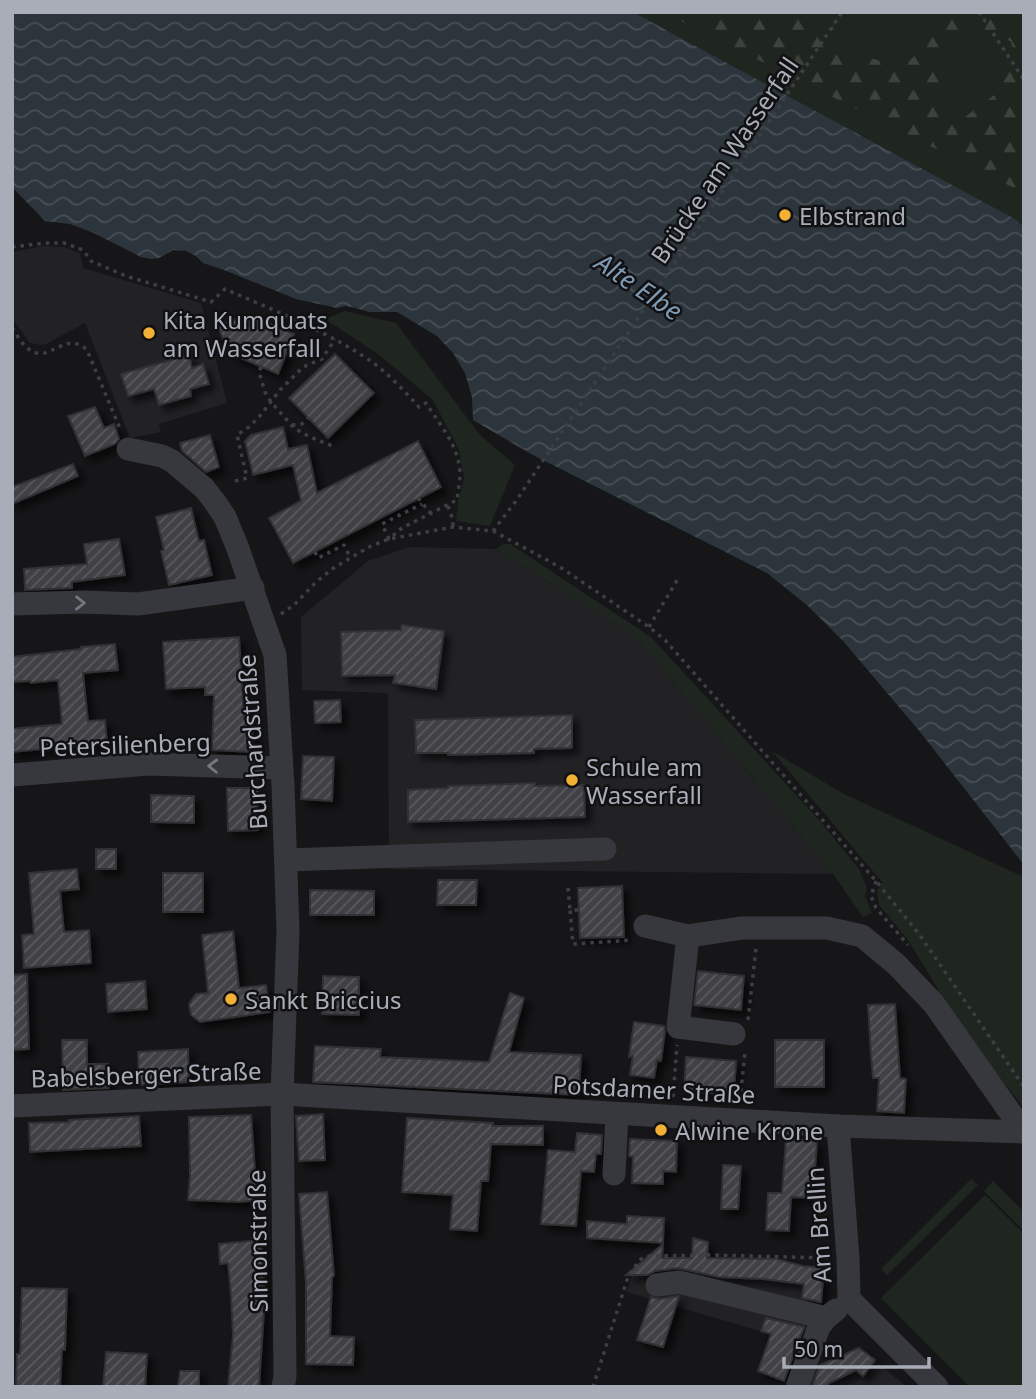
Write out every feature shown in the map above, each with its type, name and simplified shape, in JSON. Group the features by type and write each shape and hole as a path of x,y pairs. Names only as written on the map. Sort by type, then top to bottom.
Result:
{"street":[{"name":"Burchardstraße","path":"128,449 162,456 172,461 204,488 225,517 253,588 275,655 288,931 282,1094"},
{"path":"12,604 138,604 253,588"},
{"name":"Petersilienberg","path":"12,775 149,764 281,768"},
{"path":"286,860 605,849"},
{"path":"645,926 688,936 742,928 827,928 862,936 897,964 934,1004 1023,1132"},
{"path":"688,936 678,1027 734,1034"},
{"name":"Babelsberger Straße","path":"12,1106 282,1094"},
{"name":"Potsdamer Straße","path":"282,1094 838,1126 1023,1132"},
{"name":"Simonstraße","path":"282,1094 284,1387"},
{"path":"614,1174 617,1114"},
{"name":"Am Brellin","path":"797,1387 817,1332 826,1318 849,1299 838,1126"},
{"path":"657,1285 679,1282 826,1318"},
{"path":"849,1299 937,1387"}],"path":[{"name":"Brücke am Wasserfall","path":"493,531 516,501 842,12"},
{"path":"979,12 1024,80"},
{"path":"12,247 64,243 83,250 91,261 125,276 211,302 225,289 335,339 374,363 419,407 426,403 453,444 458,458 460,472 457,500 402,528 389,539"},
{"path":"12,328 28,349 37,353 71,342 82,345 87,350 128,449"},
{"path":"234,481 247,478 245,456 237,435 254,422 303,367 322,359 335,339"},
{"path":"261,367 259,372 265,392 291,425 310,437 335,447"},
{"path":"291,425 302,424 309,418"},
{"path":"418,498 432,515"},
{"path":"389,539 382,524 422,504"},
{"path":"448,506 453,527"},
{"path":"264,620 286,612 316,582 350,557 389,539 453,527 493,531 563,569 664,640 876,881 919,934 1023,1086"},
{"path":"315,552 318,558 344,545 350,557"},
{"path":"649,627 679,577"},
{"path":"568,888 573,944 632,941 645,926"},
{"path":"570,910 579,910"},
{"path":"673,1101 678,1027"},
{"path":"593,1387 627,1280 641,1259 676,1255 848,1258"}],"shaded area":[{"name":"Kita Kumquats am Wasserfall","path":"44,246 64,247 80,253 83,268 201,303 227,403 159,424 161,432 130,438 85,323 44,345 30,343 14,321 12,252"},
{"name":"Schule am Wasserfall","path":"409,547 496,549 636,637 833,874 389,869 388,693 302,690 301,617 368,561"},
{"path":"776,1259 824,1268 820,1312 811,1311 801,1343 627,1292 633,1272 643,1260"},
{"path":"859,1348 907,1387 806,1387 813,1369"}],"green space":[{"path":"633,12 1024,12 1024,228 1017,220"},
{"path":"663,12 827,12 841,48 901,68 920,51 921,12 1024,12 1024,193","holes":["964,31 997,32 1011,42 1016,60 994,95 965,117 938,92 950,46"]},
{"path":"345,311 396,323 480,435 515,465 490,526 456,521 464,478 459,450 433,400 378,354 325,319"},
{"path":"503,544 510,544 651,637 820,821 859,869 867,887 865,896 872,913 863,917 833,874 636,637 496,549"},
{"path":"772,751 842,793 1024,877 1024,1108 939,1001 938,989 908,940 879,905 877,892 882,882"},
{"path":"971,1179 978,1185 887,1275 881,1269"},
{"path":"993,1181 1024,1212 1024,1231 984,1191"},
{"path":"985,1195 1024,1234 1024,1387 970,1387 881,1298"}],"water":[{"name":"Alte Elbe","path":"12,12 633,12 1017,220 1024,228 1024,865 921,733 844,642 808,606 767,573 533,455 473,420 472,397 465,373 453,353 437,336 397,312 369,312 346,306 337,308 296,299 203,263 186,251 173,250 159,258 141,257 70,224 45,221 12,187"}],"building":[{"path":"244,316 252,316 294,334 278,374 230,353 226,347 218,326"},
{"path":"335,354 374,393 328,438 289,398"},
{"path":"189,355 192,368 203,364 209,384 190,389 191,396 159,405 154,389 128,396 121,374"},
{"path":"95,407 104,428 114,424 119,439 115,444 85,456 68,416"},
{"path":"283,427 288,449 307,445 317,493 418,441 441,487 293,563 269,518 301,501 293,465 253,475 245,441 251,435"},
{"path":"210,435 219,467 206,472 182,451 180,443"},
{"path":"73,464 78,476 12,504 12,487"},
{"path":"191,508 199,541 204,540 212,575 169,585 156,517"},
{"path":"119,539 125,575 72,582 72,588 25,590 24,569 87,564 84,544"},
{"path":"402,625 444,631 436,689 393,683 395,675 342,676 341,632 401,630"},
{"path":"239,637 244,719 253,719 252,752 212,750 214,695 205,695 205,687 166,689 163,642"},
{"path":"115,644 118,670 83,673 88,721 105,720 107,743 12,752 12,729 62,724 58,680 12,682 12,657"},
{"path":"340,700 341,722 315,723 314,701"},
{"path":"572,715 572,748 534,749 534,753 416,753 415,720"},
{"path":"303,756 334,757 332,801 301,799"},
{"path":"535,783 535,786 584,785 585,817 408,822 408,790"},
{"path":"227,788 258,788 258,830 228,831"},
{"path":"151,795 194,796 194,823 151,822"},
{"path":"96,849 116,849 116,869 96,869"},
{"path":"77,869 79,889 60,891 64,932 89,930 91,963 24,968 22,935 34,934 29,873"},
{"path":"163,873 203,873 203,912 163,912"},
{"path":"438,880 477,880 476,905 437,905"},
{"path":"622,886 624,937 580,938 578,888"},
{"path":"310,890 374,891 374,915 310,915"},
{"path":"233,931 239,988 266,985 270,1012 200,1022 191,1015 189,1004 196,994 208,993 202,935"},
{"path":"698,971 744,976 741,1010 694,1005"},
{"path":"27,974 29,1049 12,1050 12,975"},
{"path":"323,976 359,977 359,1015 322,1014"},
{"path":"145,981 147,1009 108,1012 106,984"},
{"path":"510,993 524,998 509,1052 581,1055 579,1095 313,1082 315,1046 381,1049 380,1057 489,1062"},
{"path":"895,1004 900,1078 906,1079 904,1113 877,1111 879,1078 873,1078 871,1055 868,1005"},
{"path":"634,1022 664,1026 661,1061 657,1060 654,1078 630,1075 633,1056 629,1057"},
{"path":"62,1040 87,1040 87,1064 108,1064 109,1088 63,1090"},
{"path":"775,1040 824,1040 824,1087 775,1087"},
{"path":"188,1049 189,1082 139,1085 138,1052"},
{"path":"686,1057 736,1061 734,1095 684,1091"},
{"path":"323,1114 325,1160 299,1161 296,1116"},
{"path":"251,1115 257,1200 188,1200 189,1117"},
{"path":"139,1116 141,1146 30,1152 29,1123"},
{"path":"407,1118 493,1123 492,1126 543,1126 543,1145 491,1144 488,1181 481,1181 477,1231 450,1229 453,1195 402,1192"},
{"path":"577,1133 602,1135 601,1154 596,1154 594,1172 581,1171 576,1226 541,1224 548,1150 575,1152"},
{"path":"630,1139 677,1141 676,1172 663,1171 663,1184 632,1183 633,1157 629,1156"},
{"path":"786,1139 817,1141 813,1198 791,1197 789,1231 766,1230 768,1193 782,1193"},
{"path":"723,1165 741,1166 738,1209 721,1209"},
{"path":"327,1192 334,1276 330,1336 354,1337 353,1365 306,1364 306,1284 299,1194"},
{"path":"627,1216 664,1218 663,1243 587,1238 587,1221 627,1224"},
{"path":"693,1238 708,1242 707,1258 776,1259 824,1268 821,1302 802,1298 804,1284 719,1277 678,1268 655,1271 647,1275 626,1275 663,1244 662,1258 692,1258"},
{"path":"261,1240 265,1294 259,1387 228,1387 233,1335 231,1295 228,1263 220,1264 219,1244"},
{"path":"22,1288 67,1289 65,1350 62,1350 60,1387 16,1387"},
{"path":"679,1296 663,1347 637,1340 651,1297 659,1299"},
{"path":"766,1318 804,1327 784,1381 758,1371 771,1334 761,1331"},
{"path":"859,1348 875,1360 863,1376 856,1370 829,1383 827,1387 812,1387 820,1365"},
{"path":"106,1352 147,1354 145,1387 103,1387"},
{"path":"180,1371 199,1371 199,1387 178,1387"}],"place":[{"name":"Elbstrand","path":"785,215"},
{"name":"Kita Kumquats am Wasserfall","path":"149,333"},
{"name":"Schule am Wasserfall","path":"572,780"},
{"name":"Sankt Briccius","path":"231,999"},
{"name":"Alwine Krone","path":"661,1130"}]}
